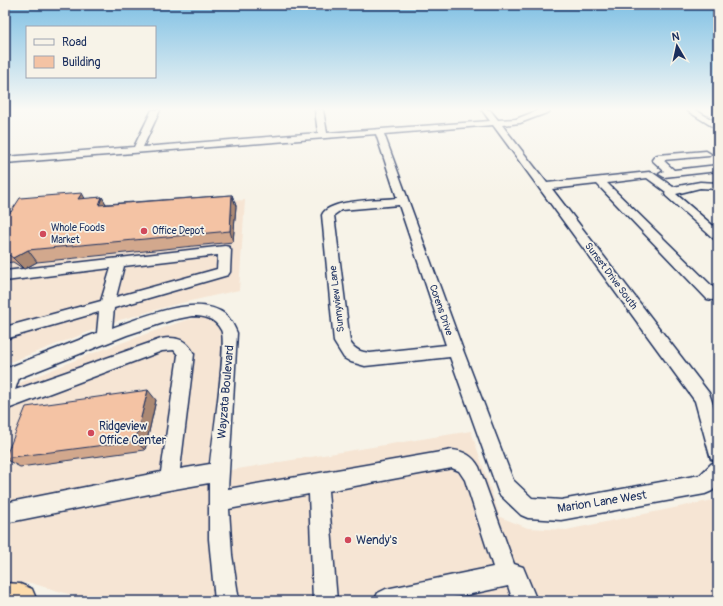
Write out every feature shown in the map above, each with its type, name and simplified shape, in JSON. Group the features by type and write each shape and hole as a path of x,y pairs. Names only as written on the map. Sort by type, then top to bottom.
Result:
{"highway":[{"path":"5,600 20,601"}],"street":[{"path":"137,150 143,138"},
{"path":"5,160 293,138"},
{"name":"Corens Drive","path":"382,138 455,350 506,487"},
{"name":"Sunset Drive South","path":"507,138 703,398 718,452"},
{"path":"672,173 657,160 658,158 706,154"},
{"path":"543,187 718,168"},
{"path":"699,170 718,183"},
{"path":"649,175 672,192 670,194 718,236"},
{"path":"599,181 712,295"},
{"path":"672,192 675,190 700,185 718,186"},
{"name":"Sunnyview Lane","path":"404,201 338,207 329,212 328,215 342,342 344,348 350,354 359,359 370,360 455,350"},
{"path":"5,276 225,250 223,272 107,303 5,333"},
{"path":"104,337 107,303 119,262"},
{"name":"Wayzata Boulevard","path":"8,375 104,337 191,311 214,314 222,318 228,325 230,333 218,501 220,551 227,601"},
{"path":"5,402 161,345 174,343 182,347 186,354 169,480"},
{"path":"5,398 8,375"},
{"path":"218,501 318,482 452,459 460,459 466,463 474,478 507,575"},
{"path":"5,513 169,480 219,472"},
{"name":"Marion Lane West","path":"506,487 528,508 561,510 712,478"},
{"path":"318,482 325,601"},
{"path":"386,601 507,575 515,575 525,601"}],"shaded area":[{"path":"92,199 135,209 245,200 239,290 173,305 120,320 5,364 5,207"},
{"path":"204,317 222,319 228,341 219,472 471,431 500,517 528,528 566,530 718,499 718,601 80,601 75,596 31,583 5,584 5,389 88,355 146,334 186,320"}],"building":[{"path":"82,193 78,199 102,197 99,205 232,195 230,231 28,250 13,258 5,252 5,213 11,212 20,198"},
{"name":"Ridgeview Office Center","path":"148,390 135,441 5,458 26,407"}],"place":[{"name":"Office Depot","path":"144,231"},
{"name":"Whole Foods Market","path":"43,234"},
{"name":"Ridgeview Office Center","path":"91,433"},
{"name":"Wendy's","path":"348,540"}]}
